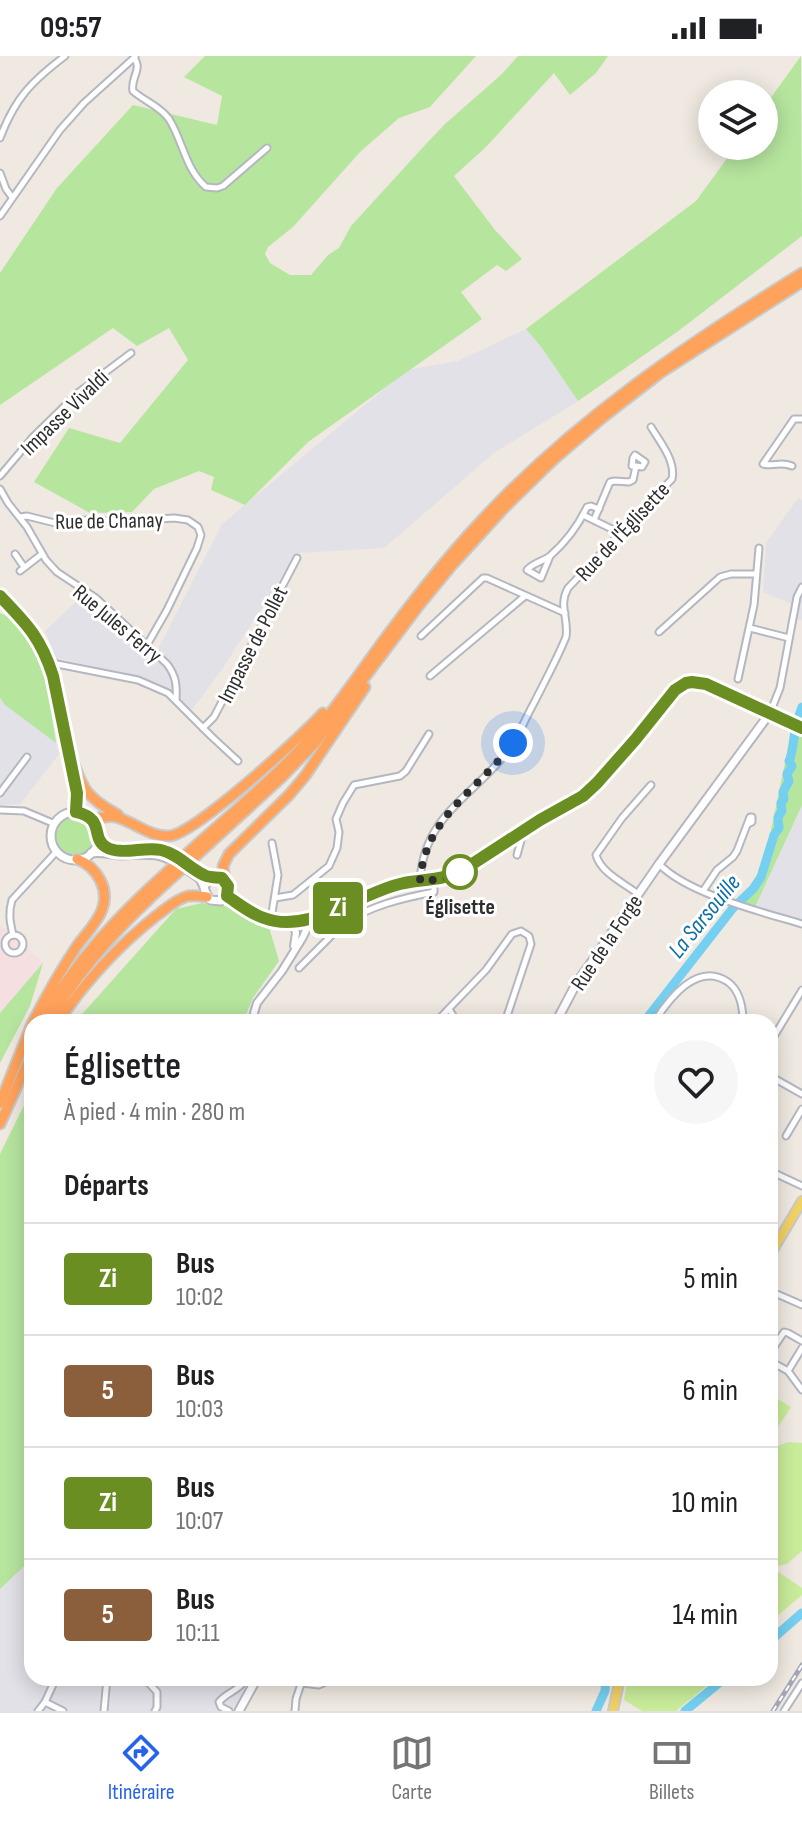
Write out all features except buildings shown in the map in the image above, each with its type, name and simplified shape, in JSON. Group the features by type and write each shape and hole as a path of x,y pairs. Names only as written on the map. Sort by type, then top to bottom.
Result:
{"highway":[{"path":"194,852 281,778 316,742 417,608 486,527 569,445 660,373 781,290 802,272"},
{"path":"54,1014 93,956 126,919 322,724 446,561 541,461 595,414 653,370 781,290 802,283"},
{"path":"225,880 223,866 229,854 305,776 417,608"},
{"path":"92,819 114,817 166,836 178,834 277,758 356,679"},
{"path":"68,749 91,799 134,825"},
{"path":"37,1014 103,909 104,893 100,878 90,866 77,859"},
{"path":"45,1014 95,943 128,907 170,874"},
{"path":"64,1014 106,962 148,923 181,899 206,892"},
{"path":"0,1124 2,1106 24,1045"},
{"path":"2,1106 24,1056"},
{"path":"2,1106 24,1067"},
{"path":"2,1106 24,1076"}],"main road":[{"path":"0,596 31,628 48,659 77,793 76,812"},
{"path":"227,896 262,918 306,920 389,887 447,878 460,872 590,790 672,693 686,683 706,684 802,728"},
{"name":"Rue de la Forge","path":"560,1014 576,984 638,894 770,713"},
{"path":"91,853 98,839 92,819 76,812 64,815 55,824 51,838 57,851 67,859 103,851 119,855 162,855 198,878 206,892 217,902 227,896"},
{"path":"98,839 116,850 154,849 167,852 199,872 225,880 227,896"},
{"path":"206,892 212,878"},
{"path":"778,1242 802,1201"},
{"path":"239,1711 253,1686"},
{"path":"613,1711 618,1686"}],"street":[{"path":"0,138 21,95 43,72 65,56"},
{"path":"0,216 65,124 135,57 138,65 132,83 133,91 170,120 190,166 206,187 223,186 267,148"},
{"path":"0,173 12,198"},
{"name":"Impasse Vivaldi","path":"0,476 33,437 79,392 131,353"},
{"path":"792,466 783,462 771,466 763,464 794,419 802,419"},
{"name":"Rue de l'Églisette","path":"420,881 428,843 442,820 513,743 566,637 568,629 563,604 568,588 672,479 671,463 651,427"},
{"path":"594,520 610,482 633,480 636,466"},
{"name":"Rue Jules Ferry","path":"0,489 57,572 96,598 173,672 176,700"},
{"path":"550,556 541,578 527,570 550,556 577,527 587,507 599,509"},
{"path":"583,515 620,533"},
{"name":"Rue de Chanay","path":"20,517 63,525 80,520 174,518 188,520 198,527 201,535 197,548 147,645"},
{"path":"738,679 754,605 759,548"},
{"path":"15,554 22,569 42,554"},
{"name":"Impasse de Pollet","path":"203,728 214,717 297,558"},
{"path":"659,632 720,577 757,574"},
{"path":"421,636 483,578 565,613"},
{"path":"770,713 780,688 797,597 802,587"},
{"path":"430,676 525,596"},
{"path":"750,628 789,638"},
{"path":"48,659 58,664 147,683 168,693 238,761"},
{"path":"53,676 58,664"},
{"path":"275,898 293,895 329,866 337,848 339,832 336,819 354,785 400,776 429,734"},
{"path":"0,793 27,757"},
{"path":"638,894 598,862 596,855 622,818 651,785"},
{"path":"0,810 24,811 55,824"},
{"path":"703,891 717,870 733,857 748,824"},
{"path":"517,855 523,832"},
{"path":"270,920 278,875 272,843"},
{"path":"13,935 9,918 12,900 57,851"},
{"path":"659,864 703,891 743,907 802,924"},
{"path":"299,968 351,919 406,897 434,892 434,880"},
{"path":"254,1014 257,1003 282,971 307,930 306,920"},
{"path":"293,921 294,950"},
{"path":"443,1014 486,970 512,934 521,931 529,936 531,944 508,1014"},
{"path":"660,1014 675,994 694,980 708,976 724,980 733,987 742,1005 743,1014"},
{"path":"778,1030 802,990"},
{"path":"448,1009 451,1014"},
{"path":"778,1080 802,1094"},
{"path":"786,1136 802,1109"},
{"path":"778,1175 802,1186"},
{"path":"778,1294 802,1305"},
{"path":"778,1341 784,1332 802,1341"},
{"path":"788,1371 802,1348"},
{"path":"778,1365 788,1371 802,1390"},
{"path":"784,1711 802,1683"},
{"path":"38,1711 52,1686"},
{"path":"104,1711 106,1686"},
{"path":"151,1686 157,1692 155,1711"},
{"path":"229,1711 219,1702 240,1686"},
{"path":"295,1711 300,1686"},
{"path":"45,1702 63,1711"}],"shaded area":[{"path":"526,329 578,401 494,453 384,548 298,553 192,710 164,687 139,677 56,658 45,631 84,594 155,655 222,524 407,370 458,361"},
{"path":"798,498 802,500 802,620 796,619 797,606 763,592 766,543"},
{"path":"0,698 56,743 59,754 20,804 0,805 4,792 0,789"},
{"path":"802,707 802,921 740,903 753,890 763,869 792,729"},
{"path":"0,925 43,963 0,1013"},
{"path":"24,1567 24,1686 249,1686 235,1711 0,1711 0,1589"}],"green space":[{"path":"205,56 476,56 430,107 399,118 361,151 293,227 268,247 265,254 270,263 290,275 311,275 328,255 339,248 351,226 426,144 518,56 608,56 596,73 570,95 554,73 485,148 454,176 495,230 522,259 506,271 497,265 461,292 482,319 308,442 245,505 211,490 214,477 199,471 154,489 132,512 90,513 34,482 69,428 120,443 188,360 169,328 137,346 113,328 0,405 0,273 57,188 133,105 217,125 222,96 184,77"},
{"path":"801,56 802,236 677,332 578,401 526,329 696,201 726,160 778,160 778,88"},
{"path":"0,613 17,621 43,658 56,743 0,698"},
{"path":"792,729 802,733 802,805 755,907 740,903 753,890 763,869"},
{"path":"74,815 88,820 95,832 89,850 74,856 60,849 55,830 58,830 60,822"},
{"path":"202,903 228,906 269,927 279,961 253,998 246,1014 82,1014 176,909"},
{"path":"43,963 30,1006 0,1063 0,1013"},
{"path":"24,1105 24,1566 0,1589 0,1154"},
{"path":"778,1399 791,1407 778,1427"},
{"path":"789,1442 802,1443 802,1551 787,1564 778,1566 778,1446"},
{"path":"778,1572 802,1588 802,1595 778,1615"},
{"path":"627,1686 706,1686 676,1711 642,1711 624,1700"}],"waterway":[{"name":"La Sarsouille","path":"797,721 802,707"},
{"name":"La Sarsouille","path":"650,1014 761,877 779,828 783,792 792,766 789,761 795,730"},
{"path":"778,1634 802,1613"},
{"name":"La Sarsouille","path":"596,1711 605,1686"},
{"path":"685,1711 715,1686"}],"railway":[{"path":"773,1711 802,1665"}],"bus line":[{"name":"Zi","path":"0,596 31,628 48,659 77,793 76,812 92,819 98,839 116,850 154,849 175,855 206,876 222,878 228,886 227,896 270,920 306,920 389,887 443,879 460,872 590,790 672,693 686,683 706,684 802,728"}],"place":[{"name":"Églisette","path":"460,872"}],"route":[{"path":"460,872 443,879 420,881 428,843 442,820 513,743"}]}
